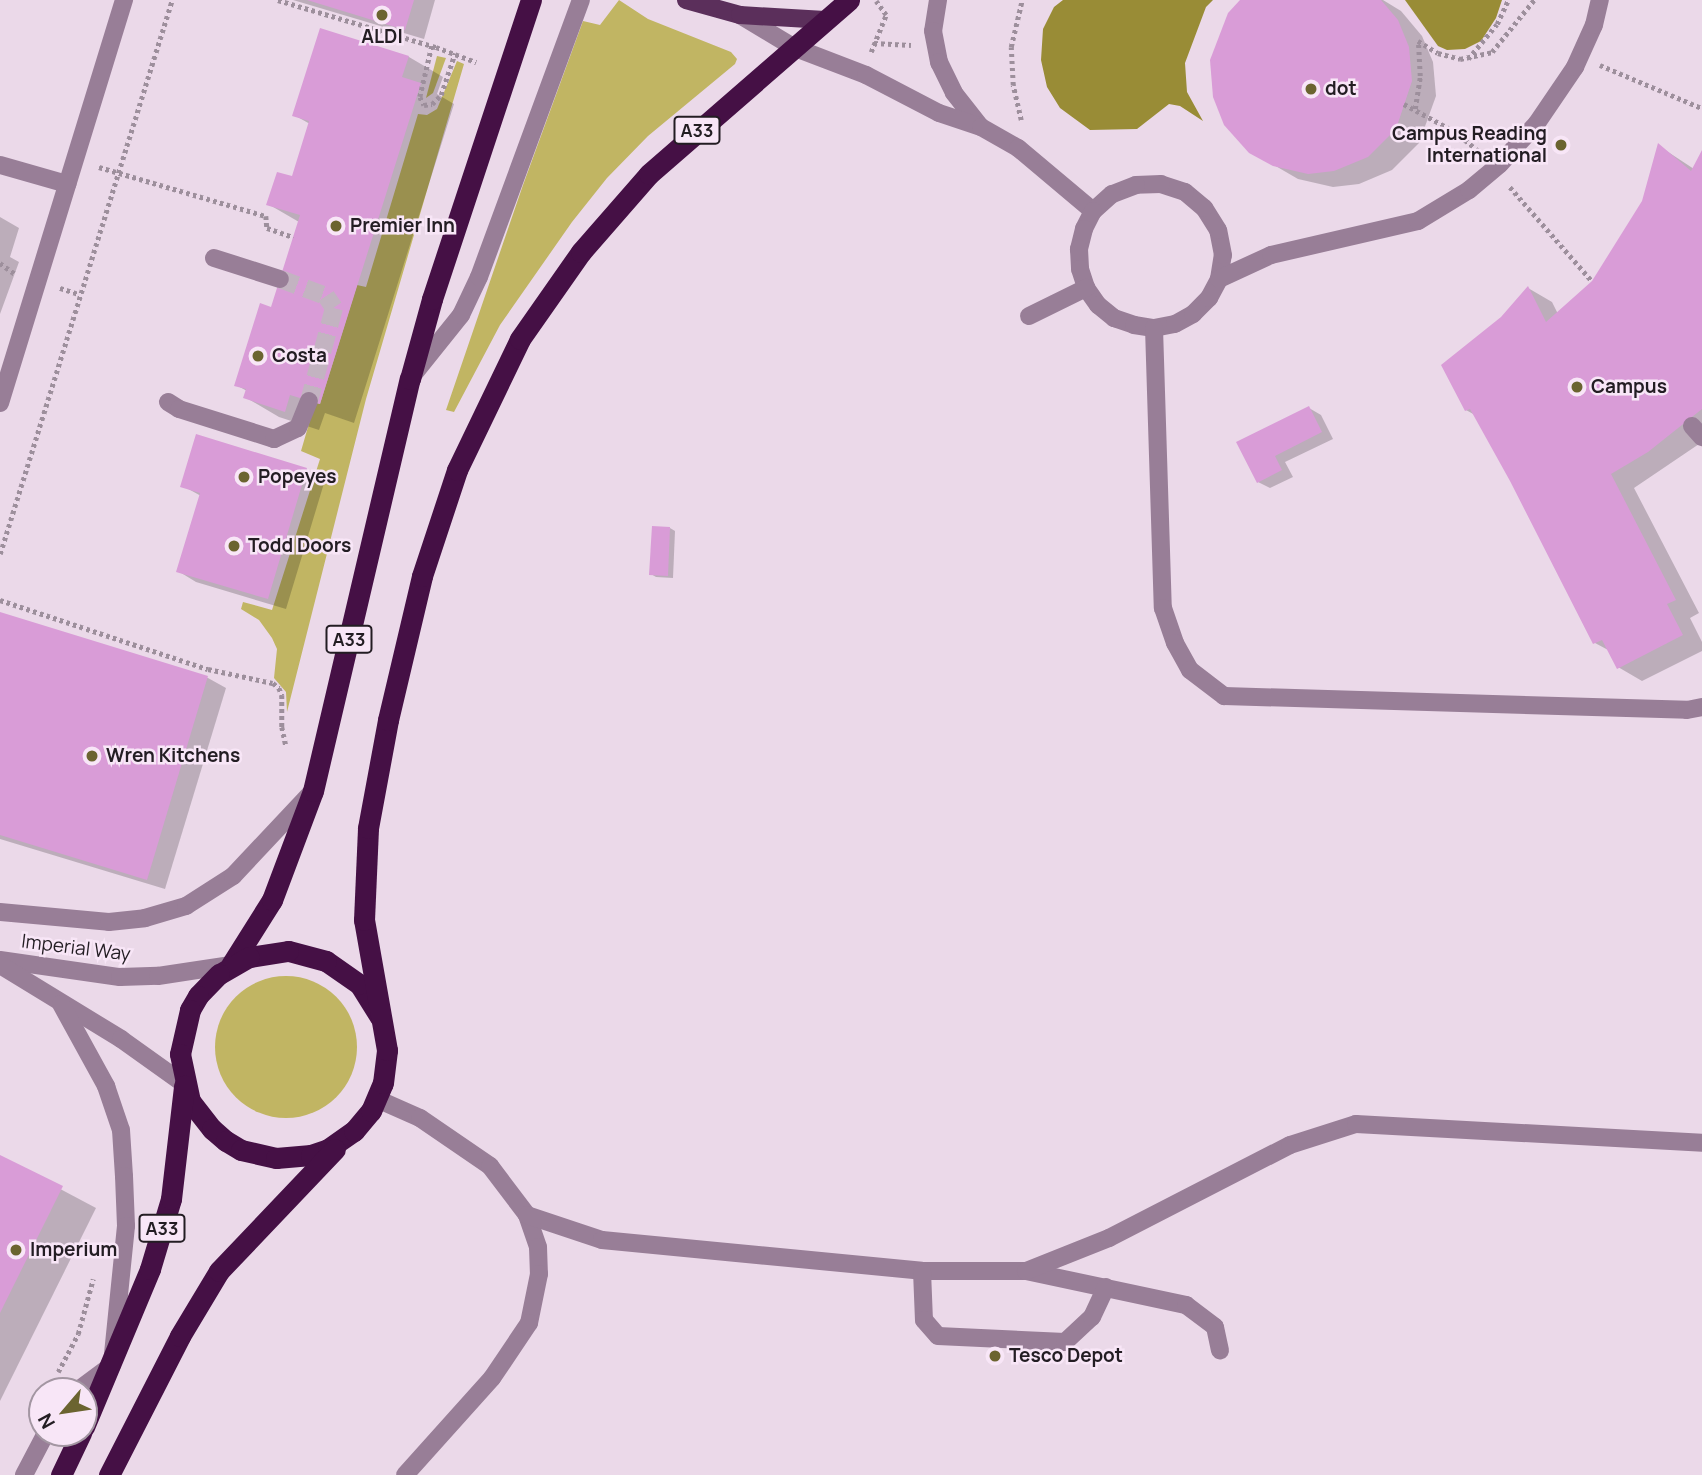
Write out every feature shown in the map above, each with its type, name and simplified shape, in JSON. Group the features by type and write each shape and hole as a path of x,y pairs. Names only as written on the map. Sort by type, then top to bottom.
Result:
{"highway":[{"name":"A33","path":"231,965 272,900 313,791 410,379 432,299 531,0"},
{"name":"A33","path":"380,1017 364,920 368,828 388,720 422,576 457,470 520,339 581,252 649,174 849,0"},
{"path":"109,1475 180,1336 219,1271 363,1121 377,1099 385,1075 387,1050 380,1017 359,984 344,971 317,957 288,951 268,952 231,965 207,984 190,1010 180,1054 184,1084 190,1101 212,1129 249,1153 294,1158 328,1149 344,1139"},
{"name":"A33","path":"98,1396 150,1269 171,1199 184,1084"},
{"path":"61,1475 74,1447"}],"main road":[{"path":"686,0 740,15 825,20"}],"street":[{"path":"0,403 4,377 124,0"},
{"path":"410,379 461,315 479,277 581,0"},
{"path":"937,0 933,31 939,62 954,93 981,127"},
{"path":"1219,279 1271,255 1418,221 1459,196 1500,164 1536,123 1580,57 1594,25 1600,0"},
{"path":"740,15 793,47 866,75 939,113 981,127 1031,158 1093,211"},
{"path":"0,165 67,184"},
{"path":"1161,184 1185,192 1205,208 1218,230 1223,255 1219,279 1209,298 1194,314 1175,324 1154,328 1133,326 1114,318 1098,305 1086,288 1080,269 1079,249 1084,229 1093,211 1112,194 1136,185 1161,184"},
{"path":"214,258 280,279"},
{"path":"1028,316 1086,288"},
{"path":"1154,328 1163,608 1175,643 1190,670 1224,696 1687,710 1702,707"},
{"path":"167,402 179,409 274,439 298,428 309,401"},
{"path":"0,912 109,922 145,918 186,906 233,876 313,791"},
{"name":"Imperial Way","path":"0,962 120,976 158,976 231,965"},
{"name":"Imperial Way","path":"0,962 61,1004 121,1039 184,1084"},
{"path":"61,1004 106,1086 121,1130 126,1226 112,1365 96,1377"},
{"path":"377,1099 420,1118 489,1167 527,1215 538,1247 539,1274 528,1323 492,1378 405,1475"},
{"path":"1026,1271 1109,1238 1290,1145 1356,1125 1702,1143"},
{"path":"527,1215 602,1240 922,1271 1026,1271 1185,1305 1215,1327 1220,1350"},
{"path":"922,1271 924,1320 938,1336 1065,1342 1092,1317 1106,1287"},
{"path":"24,1475 39,1447"}],"path":[{"path":"0,554 172,0"},
{"path":"278,0 455,53 476,62"},
{"path":"874,43 886,15 875,0"},
{"path":"1022,0 1012,47 1013,85 1031,158"},
{"path":"1468,59 1497,24 1508,0"},
{"path":"1415,109 1420,76 1418,41 1438,53 1468,59 1498,48 1534,0"},
{"path":"432,46 420,97 424,106 432,104 441,95 455,53"},
{"path":"1580,57 1702,108"},
{"path":"75,160 266,216 267,228 293,237"},
{"path":"0,600 208,669 273,683 282,695 282,727 286,746"},
{"path":"56,1377 78,1334 95,1268"}],"shaded area":[{"path":"619,0 648,19 731,52 737,59 735,64 648,136 607,178 572,222 500,325 454,412 446,410 523,185 583,21 600,25"},
{"path":"1063,0 1213,0 1206,7 1185,63 1187,92 1203,121 1180,106 1169,104 1137,129 1090,130 1060,108 1047,87 1041,60 1043,29 1054,7"},
{"path":"1405,0 1502,0 1496,18 1481,41 1465,49 1447,50 1438,46"},
{"path":"437,56 446,58 433,93 426,98"},
{"path":"457,61 464,64 366,399 287,712 286,692 274,678 277,649 259,620 241,609 243,602 272,610 320,459 301,451 315,403 320,404 357,285 366,287 418,114 427,115 437,109"},
{"path":"286,976 313,982 336,997 351,1020 357,1047 351,1074 336,1097 313,1112 286,1118 259,1112 236,1097 221,1074 215,1047 221,1020 236,997 259,982"}],"building":[{"name":"ALDI","path":"307,0 414,0 405,30"},
{"name":"dot","path":"1240,0 1381,0 1398,20 1409,47 1412,81 1396,129 1368,157 1334,171 1308,174 1273,166 1249,153 1224,125 1213,97 1210,60 1228,13"},
{"name":"Premier Inn","path":"320,28 409,56 402,77 421,83 320,404 290,395 285,412 243,398 246,389 234,386 260,303 271,307 300,215 266,205 277,172 292,176 309,121 292,116"},
{"name":"Campus","path":"1658,143 1691,171 1702,150 1702,409 1648,452 1611,474 1676,600 1667,604 1683,635 1617,669 1602,640 1593,644 1510,481 1470,409 1465,411 1441,365 1501,317 1528,286 1546,322 1592,281 1642,201"},
{"path":"1309,406 1322,432 1275,456 1282,470 1257,483 1236,442"},
{"path":"196,434 307,468 268,599 176,572 200,493 180,487"},
{"path":"652,526 670,527 668,576 649,575"},
{"name":"Wren Kitchens","path":"0,612 208,676 147,880 0,835"},
{"name":"Imperium","path":"0,1155 63,1186 0,1313"}],"tunnel":[{"path":"280,279 326,296 334,308 309,401"}],"place":[{"name":"ALDI","path":"382,15"},
{"name":"dot","path":"1311,89"},
{"name":"Campus Reading International","path":"1561,145"},
{"name":"Premier Inn","path":"336,226"},
{"name":"Costa","path":"258,356"},
{"name":"Campus","path":"1577,387"},
{"name":"Popeyes","path":"244,477"},
{"name":"Todd Doors","path":"234,546"},
{"name":"Wren Kitchens","path":"92,756"},
{"name":"Imperium","path":"16,1250"},
{"name":"Tesco Depot","path":"995,1356"}]}
